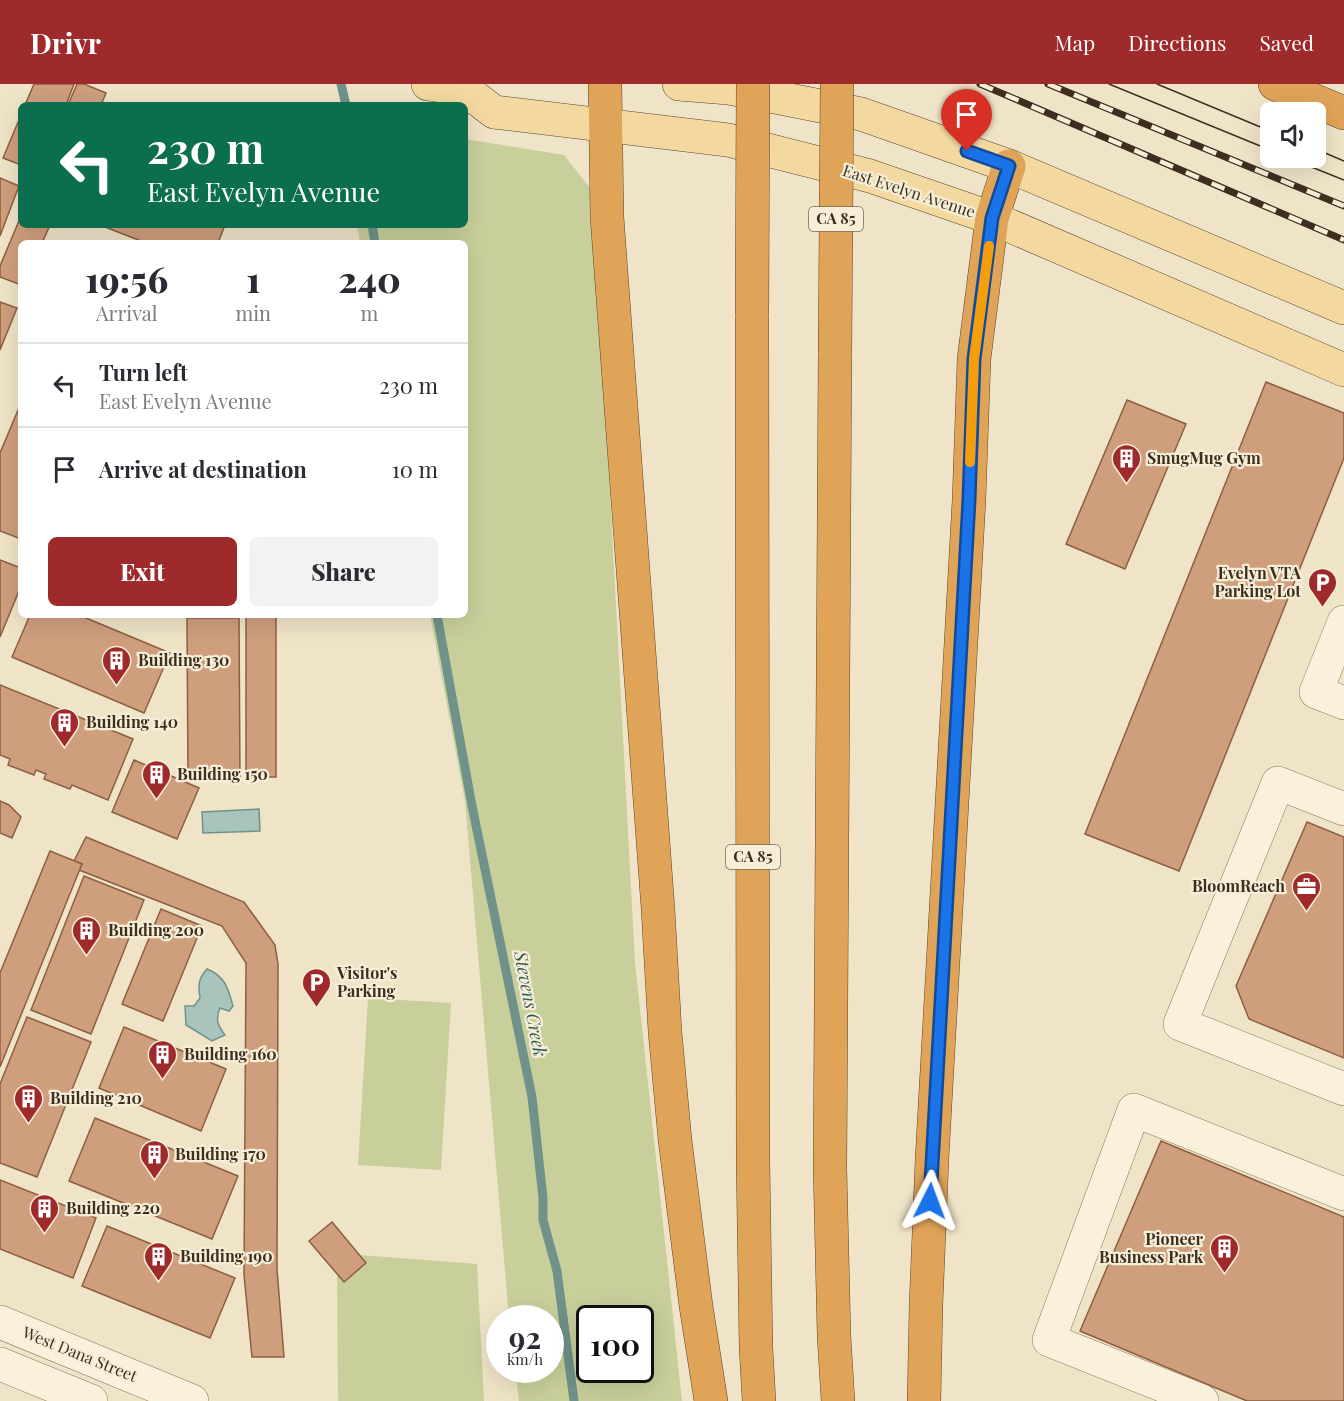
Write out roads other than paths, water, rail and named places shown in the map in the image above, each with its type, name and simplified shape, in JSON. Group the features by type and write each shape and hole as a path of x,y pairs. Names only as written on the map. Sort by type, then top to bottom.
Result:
{"highway":[{"path":"605,84 607,217 665,1032 691,1270 711,1401"},
{"name":"CA 85","path":"753,84 753,1163 759,1401"},
{"name":"CA 85","path":"837,84 830,1168 838,1401"},
{"path":"1275,84 1344,113"},
{"path":"924,1401 932,1159 968,511 974,359 992,218 1009,166"}],"main road":[{"path":"428,84 468,86"},
{"path":"679,84 729,88 861,114 1009,166 1344,308"},
{"name":"East Evelyn Avenue","path":"468,86 494,112 728,140 870,176 992,218 1344,370"}],"street":[{"path":"1344,622 1316,692 1344,703"},
{"path":"1344,808 1278,783 1180,1024 1344,1089"},
{"path":"1202,1401 1049,1340 1134,1110 1344,1194"},
{"name":"West Dana Street","path":"0,1322 192,1401"},
{"path":"0,1364 91,1401"}],"water":[{"path":"259,809 260,831 203,833 202,812"},
{"path":"207,969 218,975 225,983 233,1006 229,1011 220,1008 218,1022 225,1035 212,1041 186,1025 185,1006 194,1006 200,998 199,982"}],"waterway":[{"name":"Stevens Creek","path":"341,84 345,102"},
{"name":"Stevens Creek","path":"372,228 374,240"},
{"name":"Stevens Creek","path":"438,618 472,806 532,1097 543,1198 543,1220 557,1271 574,1401"}],"tram line":[{"path":"1109,84 1260,146"},
{"path":"1157,84 1260,127"},
{"path":"1326,153 1344,161"},
{"path":"1314,168 1344,180"}],"railway":[{"path":"980,84 1344,240"},
{"path":"1048,84 1344,206"}],"place":[{"name":"SmugMug Gym","path":"1126,484"},
{"name":"Evelyn VTA Parking Lot","path":"1322,608"},
{"name":"Building 130","path":"117,686"},
{"name":"Building 140","path":"65,748"},
{"name":"Building 150","path":"156,800"},
{"name":"BloomReach","path":"1306,912"},
{"name":"Building 200","path":"87,956"},
{"name":"Visitor's Parking","path":"316,1008"},
{"name":"Building 160","path":"163,1080"},
{"name":"Building 210","path":"29,1124"},
{"name":"Building 170","path":"154,1180"},
{"name":"Building 220","path":"45,1234"},
{"name":"Pioneer Business Park","path":"1224,1274"},
{"name":"Building 190","path":"159,1282"}]}
